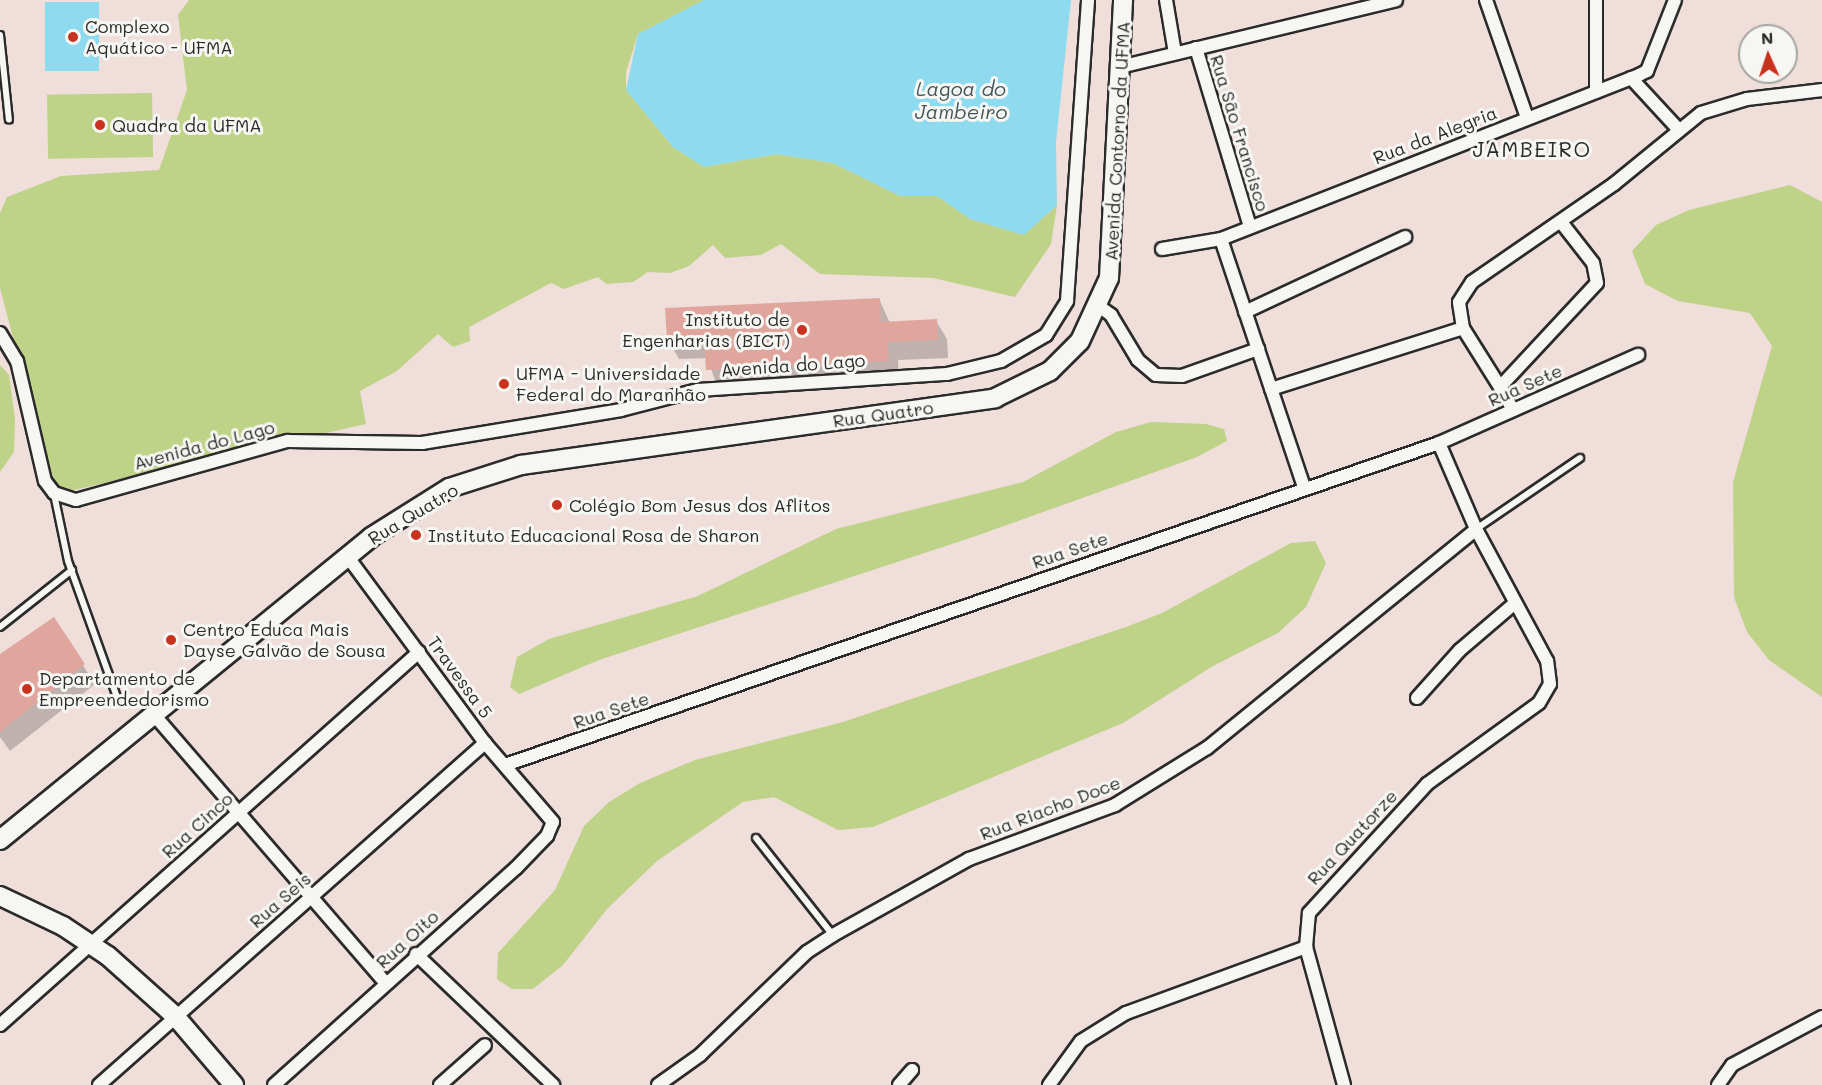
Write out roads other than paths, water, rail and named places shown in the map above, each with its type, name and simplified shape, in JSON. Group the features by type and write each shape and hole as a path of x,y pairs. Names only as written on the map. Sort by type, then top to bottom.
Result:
{"main road":[{"name":"Avenida Contorno da UFMA","path":"1050,371 1080,341 1100,307 1114,243 1124,0"},
{"name":"Rua Quatro","path":"0,855 5,838 156,717 347,556 423,503 505,469 986,399 1050,371"},
{"path":"0,896 92,944 175,1016 234,1085"}],"street":[{"name":"Avenida do Lago","path":"54,493 76,500 288,441 422,443 621,410 698,390 947,374 1017,354 1054,326 1071,282 1088,0"},
{"path":"1166,0 1175,53"},
{"path":"1120,67 1396,0"},
{"path":"1486,0 1527,118"},
{"path":"1596,0 1596,92"},
{"name":"Rua da Alegria","path":"1162,249 1221,239 1647,71 1674,0"},
{"name":"Rua São Francisco","path":"1196,48 1250,227"},
{"path":"1631,78 1679,130"},
{"path":"1513,410 1463,328 1459,310 1472,282 1561,222 1701,113 1747,99 1822,90"},
{"path":"1500,387 1597,284 1593,264 1561,222"},
{"path":"1245,312 1405,237"},
{"path":"1221,239 1304,487"},
{"path":"1100,307 1111,315 1137,360 1156,375 1182,376 1258,349"},
{"path":"1271,389 1463,328"},
{"path":"0,333 17,361 42,474 54,493"},
{"name":"Rua Sete","path":"508,764 1439,442 1638,355"},
{"path":"1417,698 1460,650 1515,603 1476,529 1439,442"},
{"name":"Rua Riacho Doce","path":"658,1085 700,1055 807,952 833,935 969,859 1084,818 1149,787 1207,748 1476,529"},
{"name":"Travessa 5","path":"347,556 486,743 508,764 549,814"},
{"name":"Rua Quatorze","path":"1306,946 1315,902 1427,784 1547,694 1547,660 1515,603"},
{"name":"Rua Cinco","path":"0,1025 419,652"},
{"path":"156,717 385,982"},
{"name":"Rua Seis","path":"99,1085 486,743"},
{"name":"Rua Oito","path":"274,1085 547,836 549,814"},
{"path":"1049,1085 1081,1041 1126,1013 1306,946 1344,1085"},
{"path":"416,954 553,1085"},
{"path":"1718,1085 1732,1065 1822,1017"},
{"path":"440,1085 485,1045"},
{"path":"899,1085 912,1070"}],"lane":[{"path":"0,35 9,120"},
{"path":"1476,529 1580,458"},
{"path":"54,493 72,570 117,696"},
{"path":"0,627 72,570"},
{"path":"756,838 833,935"}],"water":[{"name":"Lagoa do Jambeiro","path":"704,0 1071,0 1056,142 1057,205 1024,235 970,219 937,196 900,196 833,163 777,154 704,167 673,147 626,90 638,34"},
{"name":"Complexo Aquático - UFMA","path":"45,2 99,2 99,71 45,71"}],"place":[{"name":"Complexo Aquático - UFMA","path":"73,37"},
{"name":"Quadra da UFMA","path":"100,125"},
{"name":"Instituto de Engenharias (BICT)","path":"802,330"},
{"name":"UFMA - Universidade Federal do Maranhão","path":"504,384"},
{"name":"Colégio Bom Jesus dos Aflitos","path":"557,505"},
{"name":"Instituto Educacional Rosa de Sharon","path":"416,535"},
{"name":"Centro Educa Mais Dayse Galvão de Sousa","path":"171,640"},
{"name":"Departamento de Empreendedorismo","path":"27,689"}],"district":[{"name":"JAMBEIRO","path":"1532,149"}]}
